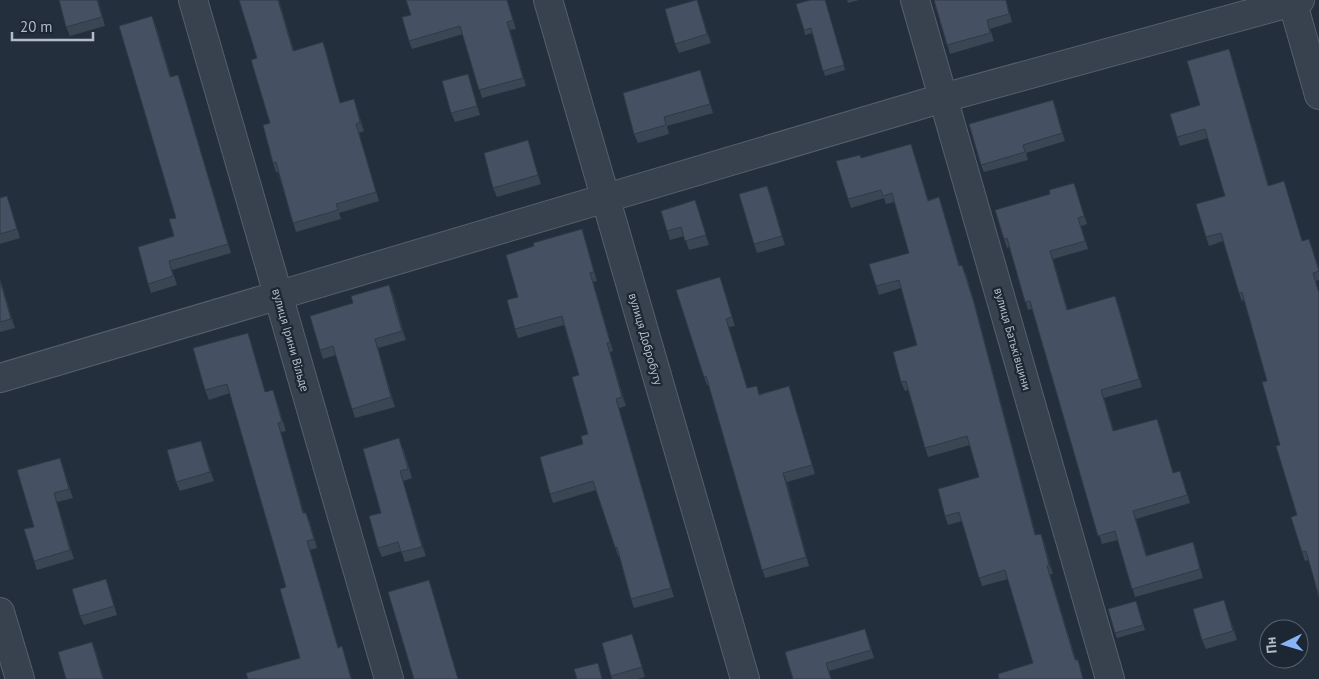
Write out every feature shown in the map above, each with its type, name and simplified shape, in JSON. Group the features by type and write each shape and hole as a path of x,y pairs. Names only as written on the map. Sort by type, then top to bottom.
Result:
{"street":[{"name":"вулиця Ірини Вільде","path":"193,0 389,679"},
{"name":"вулиця Добробуту","path":"548,0 745,679"},
{"name":"вулиця Батьківщини","path":"915,0 1110,679"},
{"path":"0,378 943,98 1295,1 1319,94"},
{"path":"0,612 20,679"}],"building":[{"path":"59,0 97,0 102,17 66,27"},
{"path":"239,0 278,0 293,51 323,42 340,103 354,99 360,122 356,124 376,192 336,204 338,210 293,223 276,162 273,163 263,125 270,123 251,60 257,58"},
{"path":"406,0 507,0 513,20 507,22 523,78 479,90 460,26 409,41 402,17 411,15"},
{"path":"697,0 707,34 675,44 665,9"},
{"path":"810,0 825,0 844,65 823,71 811,28 804,30 796,4"},
{"path":"934,0 1006,0 1009,14 987,20 990,33 947,45"},
{"path":"152,16 170,77 178,75 228,244 169,261 173,276 148,284 138,247 174,236 169,219 176,218 119,26"},
{"path":"1229,49 1268,186 1284,181 1302,241 1309,239 1319,271 1313,273 1319,293 1319,597 1306,551 1302,552 1291,517 1297,515 1276,446 1280,445 1262,382 1267,381 1242,292 1239,293 1221,233 1206,237 1196,204 1225,196 1205,129 1177,137 1170,114 1200,105 1187,61"},
{"path":"700,70 710,104 664,117 666,125 634,134 623,93"},
{"path":"468,74 477,106 451,113 442,81"},
{"path":"1053,100 1062,133 1023,145 1025,152 981,165 969,124"},
{"path":"528,140 538,175 493,188 484,153"},
{"path":"911,144 928,201 939,197 959,266 962,265 974,303 1035,535 1041,534 1049,565 1047,566 1075,660 1078,660 1083,679 999,679 998,674 1033,663 1005,570 979,578 959,512 945,516 938,489 979,477 967,436 925,448 906,381 901,382 893,352 917,345 899,280 876,286 869,264 909,253 892,193 883,196 881,190 848,199 836,161 860,155 861,158"},
{"path":"1074,183 1084,216 1078,218 1085,241 1050,251 1067,310 1115,296 1139,379 1101,390 1113,431 1157,419 1173,473 1180,471 1187,495 1133,511 1146,556 1193,542 1200,569 1132,589 1115,531 1098,536 1030,301 1025,302 1007,238 1004,239 995,210 1050,194 1049,190"},
{"path":"767,186 782,236 754,244 739,194"},
{"path":"7,196 17,229 0,234 0,198"},
{"path":"695,200 706,235 685,241 681,227 667,231 661,211"},
{"path":"582,229 594,272 590,273 610,342 607,343 622,397 616,399 671,588 631,599 617,547 615,547 593,481 550,494 540,457 583,444 581,436 588,434 572,377 579,375 562,316 515,329 507,300 518,297 506,255 534,246 533,243"},
{"path":"720,277 732,317 726,319 747,388 757,386 759,395 789,386 812,465 783,473 806,557 762,570 706,376 704,377 676,290"},
{"path":"0,280 11,319 0,322"},
{"path":"389,285 402,331 375,339 391,397 352,409 333,346 320,350 310,316 353,303 351,296"},
{"path":"248,333 265,392 273,390 282,422 278,423 303,513 306,513 314,539 307,541 338,648 342,646 351,679 248,679 246,673 300,658 280,589 286,587 227,384 205,390 193,348"},
{"path":"399,438 408,469 400,471 422,547 401,552 398,542 378,548 369,516 381,513 363,449"},
{"path":"201,441 210,472 176,482 167,450"},
{"path":"60,458 69,489 54,493 70,550 34,561 24,529 34,527 17,470"},
{"path":"106,579 114,606 80,616 72,589"},
{"path":"429,580 458,679 414,679 388,592"},
{"path":"1224,600 1233,631 1202,640 1193,609"},
{"path":"1136,601 1143,625 1115,633 1108,609"},
{"path":"865,629 871,650 826,663 831,679 793,679 785,652"},
{"path":"632,634 642,667 611,676 602,643"},
{"path":"92,642 103,679 66,679 58,652"},
{"path":"598,663 602,679 577,679 574,669"}]}
